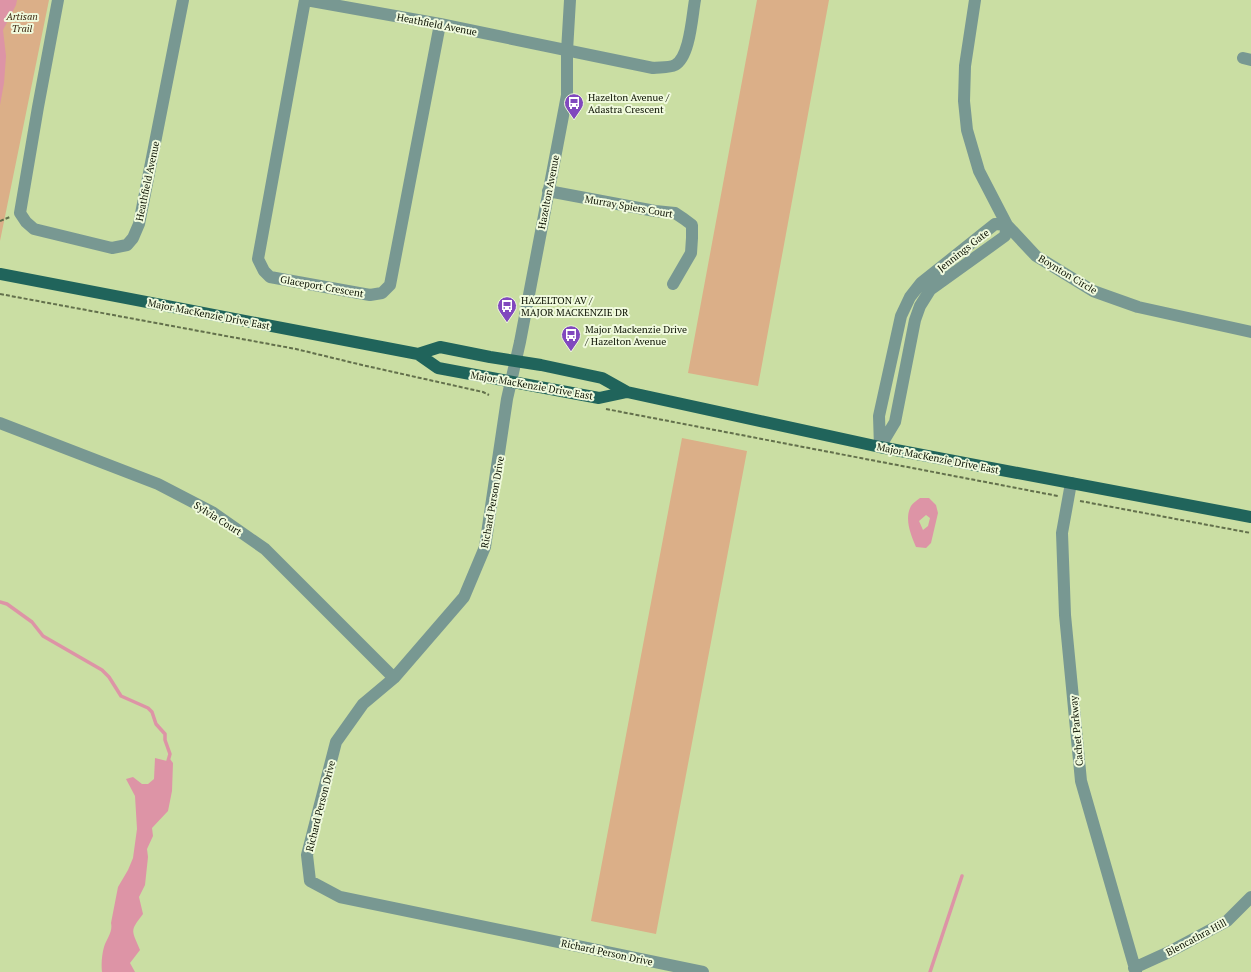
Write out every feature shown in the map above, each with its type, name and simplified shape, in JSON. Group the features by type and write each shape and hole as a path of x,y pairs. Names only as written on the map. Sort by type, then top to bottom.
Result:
{"main road":[{"name":"Major MacKenzie Drive East","path":"0,274 418,354 438,368 511,382 599,398 627,392"},
{"name":"Major MacKenzie Drive East","path":"418,354 440,347 602,378 627,392 880,447 1251,518"}],"street":[{"name":"Heathfield Avenue","path":"58,0 20,213 26,222 34,229 112,248 127,245 133,238 139,224 183,0"},
{"name":"Heathfield Avenue","path":"306,0 440,24 652,68 675,65 683,56 687,46 695,0"},
{"name":"Glaceport Crescent","path":"306,0 258,259 264,271 270,277 370,295 382,293 390,285 440,24"},
{"name":"Hazelton Avenue","path":"511,382 567,95 567,51 570,0"},
{"name":"Boynton Circle","path":"975,0 965,66 964,101 967,130 979,171 1007,225 1036,256 1094,292 1138,307 1251,332"},
{"name":"Murray Spiers Court","path":"548,191 655,211 675,213 684,219 692,225 691,253 673,284"},
{"name":"Jennings Gate","path":"995,224 1007,225 1005,236 930,290 920,306 895,422 880,447 878,419 901,316 910,297 921,283 995,224"},
{"path":"901,316 916,320"},
{"name":"Richard Person Drive","path":"511,382 486,547 464,597 394,678 363,704 336,742 307,855 310,881 340,897 703,972"},
{"name":"Sylvia Court","path":"0,423 158,484 212,512 265,549 394,678"},
{"name":"Cachet Parkway","path":"1071,483 1062,533 1065,615 1081,781 1135,970"},
{"name":"Blencathra Hill","path":"1135,970 1227,921 1251,897"}],"path":[{"path":"0,294 296,349 483,392 488,395"},
{"path":"605,408 1251,534"}],"green space":[{"name":"Artisan Trail","path":"0,0 49,0 0,241"},
{"path":"757,0 829,0 758,386 688,373"},
{"path":"682,438 747,451 656,934 591,921"}],"shaded area":[{"path":"0,0 17,0 16,5 3,30 6,56 4,83 0,105"},
{"path":"920,498 929,498 936,505 938,513 931,543 926,548 916,547 908,522 911,506","holes":["926,515 930,518 928,526 923,530 919,521"]},
{"path":"155,758 167,761 170,759 173,763 172,791 168,811 152,828 153,836 147,849 148,857 145,885 139,897 143,914 133,931 140,950 130,963 135,972 102,972 104,947 111,929 118,887 133,858 137,829 135,796 126,779 133,777 142,784 148,784 154,779"}],"waterway":[{"path":"0,602 7,604 32,622 43,636 102,670 109,677 121,696 148,708 152,712 156,724 165,734 165,740 170,754 168,761"},
{"path":"930,972 962,876"}],"place":[{"name":"Hazelton Avenue / Adastra Crescent","path":"574,120"},
{"name":"HAZELTON AV / MAJOR MACKENZIE DR","path":"507,323"},
{"name":"Major Mackenzie Drive / Hazelton Avenue","path":"571,352"}]}
